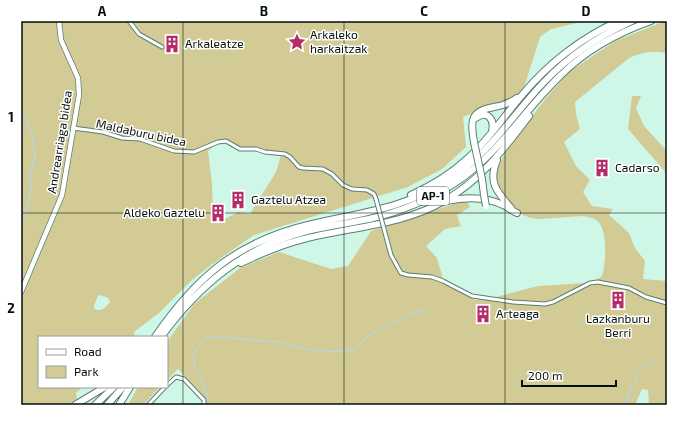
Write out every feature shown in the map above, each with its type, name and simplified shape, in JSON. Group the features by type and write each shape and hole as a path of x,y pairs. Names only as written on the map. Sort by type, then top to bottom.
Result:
{"highway":[{"path":"383,208 386,205 420,191 447,175 467,160 492,133 543,72 566,52 590,36 619,21"},
{"name":"AP-1","path":"155,336 176,307 199,281 236,254 266,238 290,230 405,202 424,194 458,174 492,143 559,67 595,39 632,21"},
{"name":"AP-1","path":"162,336 192,299 223,270 252,252 289,236 371,219 395,212 434,195 463,178 485,160 561,74 592,49 624,32 651,21"},
{"path":"486,208 482,179 474,142 472,122 474,116 478,112 511,102 524,93"},
{"path":"223,270 275,247 300,240 397,219 430,208 442,202 474,180 499,156 541,100 542,94"},
{"path":"472,122 479,116 488,116 493,122 492,133"},
{"path":"442,202 465,198 488,200 502,204 516,213 495,187 493,174 499,156"},
{"path":"75,405 103,388"},
{"path":"95,405 113,388"},
{"path":"107,405 122,388"},
{"path":"119,405 129,388"}],"main road":[{"name":"Andrearriaga bidea","path":"21,292 62,195 79,95 75,69 61,40 59,21"}],"street":[{"path":"129,21 139,34 162,47"},
{"name":"Maldaburu bidea","path":"73,128 103,132 122,138 140,139 174,151 194,152 218,142 226,141 240,149 256,149 265,152 285,154 290,157 299,167 323,169 332,174 343,185 352,189 367,190 374,194 393,259 401,273 437,278 478,297 513,302 545,304 561,299 590,283 598,282 629,288 667,303"},
{"path":"168,384 176,377 184,379 204,400 204,405"},
{"path":"148,405 164,388"}],"green space":[{"path":"21,21 586,21 551,29 540,37 523,91 511,100 463,117 466,147 442,169 408,187 254,235 191,281 159,313 134,332 135,336 38,336 38,388 82,388 76,393 77,399 67,405 21,405","holes":["219,142 281,155 276,172 250,214 238,212 227,218 213,218 212,184 208,151","98,295 106,297 110,302 100,310 95,309 94,306"]},
{"path":"667,21 667,53 648,52 629,58 575,102 576,114 580,129 564,142 576,166 590,180 583,192 592,206 613,209 609,215 629,233 635,248 645,261 643,279 667,281 667,405 649,405 648,390 642,389 635,405 206,405 203,395 178,369 168,379 168,341 194,304 240,268 279,252 331,269 348,266 371,231 466,200 470,207 457,215 461,226 445,229 426,246 437,258 443,279 475,300 496,297 538,286 586,283 594,281 602,276 605,257 605,242 602,229 597,220 583,216 539,219 523,215 504,197 496,185 496,171 507,149 546,98 569,72 615,41"},
{"path":"632,96 641,96 636,108 644,126 667,151 667,174 628,129"},
{"path":"137,388 159,388 143,405 128,405"}],"waterway":[{"path":"21,112 33,136 35,158 29,177 31,186 28,207 21,225"},
{"path":"208,405 208,396 197,373 194,358 197,349 204,339 217,337 277,342 312,350 343,352 356,348 367,337 390,323 426,309"},
{"path":"626,405 639,373 643,368 655,361"}],"place":[{"name":"Arkaleko harkaitzak","path":"297,42"},
{"name":"Arkaleatze","path":"172,44"},
{"name":"Cadarso","path":"602,168"},
{"name":"Gaztelu Atzea","path":"238,200"},
{"name":"Aldeko Gaztelu","path":"218,213"},
{"name":"Lazkanburu Berri","path":"618,300"},
{"name":"Arteaga","path":"483,314"}]}
